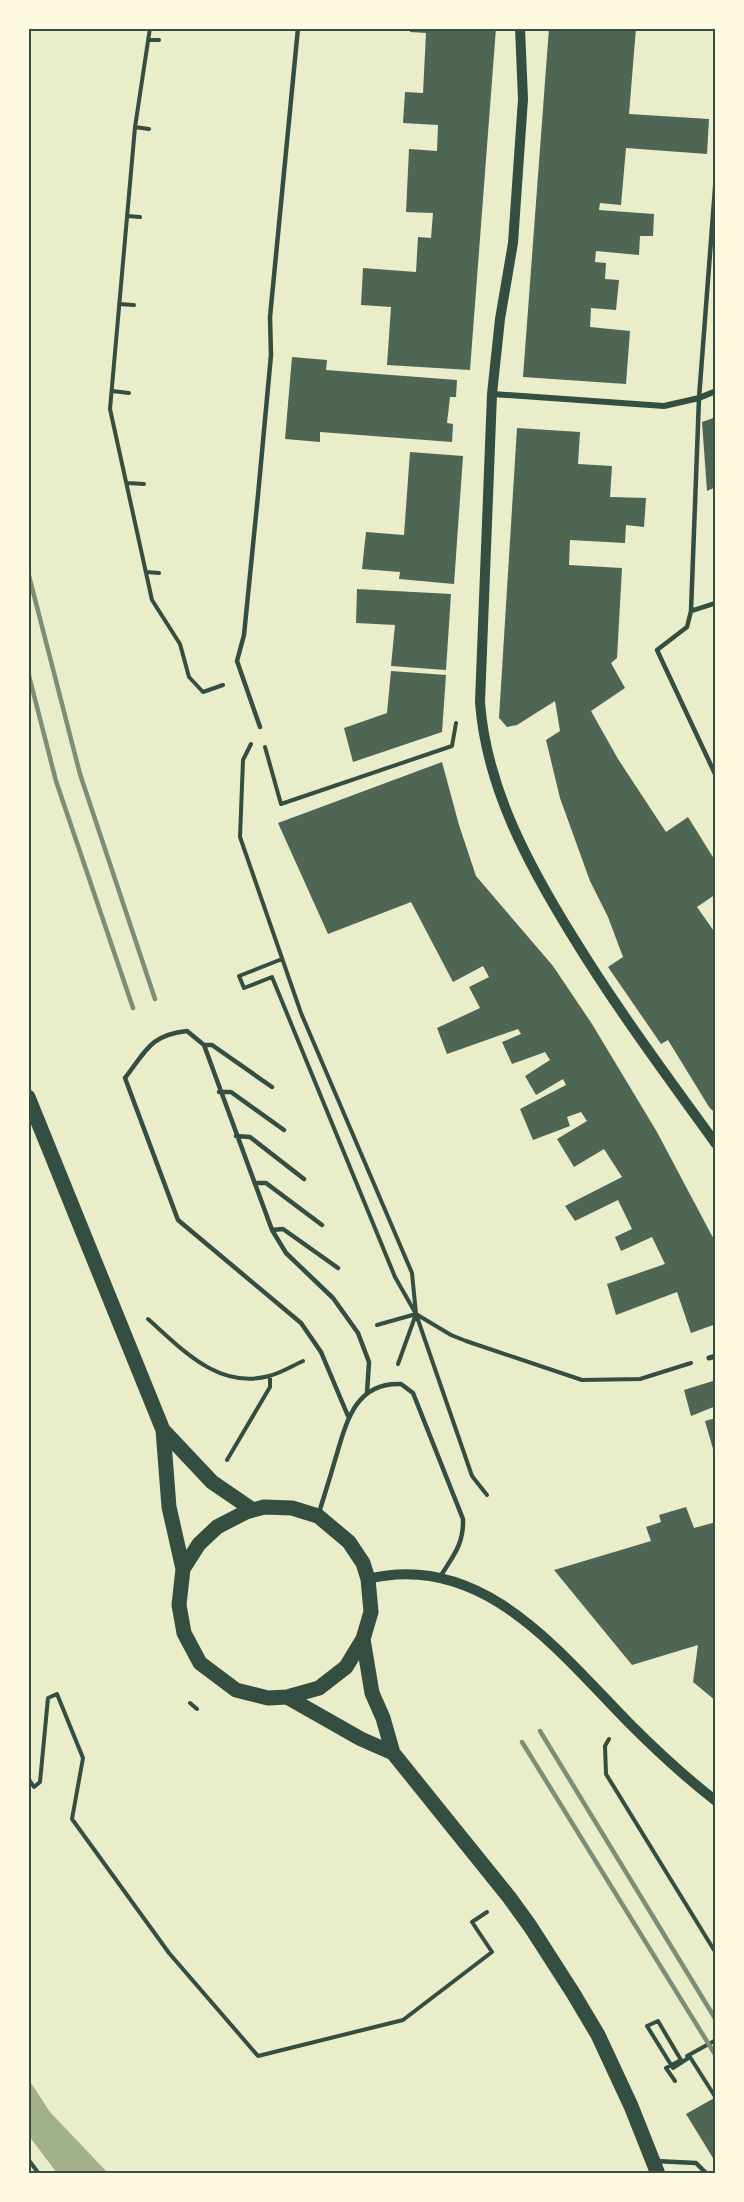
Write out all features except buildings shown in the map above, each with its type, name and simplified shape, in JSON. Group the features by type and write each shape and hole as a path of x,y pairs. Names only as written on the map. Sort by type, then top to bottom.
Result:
{"main road":[{"path":"28,1097 163,1430 169,1507 183,1569 179,1605 184,1633 200,1663 236,1690 268,1698 287,1697 319,1688 346,1667 363,1639 370,1612 368,1579 363,1563 349,1542 318,1516 292,1508 264,1507 246,1512 217,1527 199,1544 183,1569"},
{"path":"163,1430 212,1482 253,1510"},
{"path":"363,1639 372,1693 383,1718 393,1753 509,1897 536,1935 598,2035 631,2106 655,2167"},
{"path":"287,1697 361,1739 393,1753"}],"street":[{"path":"520,28 523,99 513,243 500,319 492,394 480,702 482,730 489,759 512,824 543,889 609,996 716,1144"},
{"path":"492,394 664,406 699,398 716,391"},
{"path":"709,1358 716,1356"},
{"path":"368,1579 387,1574 440,1577 493,1599 542,1634 687,1779 716,1800"}],"lane":[{"path":"260,727 237,661 244,635 257,506 271,355 270,317 298,28"},
{"path":"716,176 699,398 691,611 687,627 657,650 716,776"},
{"path":"691,611 716,603"},
{"path":"348,1416 321,1352 301,1323 178,1220 125,1078 156,1039 174,1032 187,1031 204,1045 219,1092 272,1230 286,1253 333,1298 358,1333 369,1362 367,1393"},
{"path":"204,1045 212,1045 272,1087"},
{"path":"219,1092 231,1092 284,1130"},
{"path":"236,1136 250,1137 304,1179"},
{"path":"255,1183 266,1183 322,1226"},
{"path":"272,1230 283,1229 338,1268"},
{"path":"318,1516 348,1416 367,1393 401,1384 413,1393 459,1503 463,1519 464,1532 460,1545 440,1577"},
{"path":"655,2167 696,2163 707,2174"}],"path":[{"path":"150,28 135,128 110,409 152,600 180,644 189,678 202,692 224,685 228,694"},
{"path":"148,40 159,40"},
{"path":"135,128 149,129"},
{"path":"127,216 140,217"},
{"path":"119,304 134,305"},
{"path":"112,391 129,393"},
{"path":"127,483 144,484"},
{"path":"146,572 159,573"},
{"path":"260,727 281,804 440,749"},
{"path":"260,727 243,760 240,837 301,1012 412,1273 416,1314 395,1370"},
{"path":"244,745 245,756"},
{"path":"282,958 239,976 244,988 272,976 395,1277 416,1314 472,1476 487,1495"},
{"path":"372,1326 416,1314 466,1341 582,1380 640,1379 709,1358"},
{"path":"146,1316 193,1359 213,1371 233,1378 252,1379 270,1376 305,1360"},
{"path":"222,1468 270,1387 270,1376"},
{"path":"28,1778 34,1787 40,1782 48,1698 57,1694 83,1758 72,1820 169,1953 258,2056 403,2020 492,1952 472,1922 489,1911"},
{"path":"190,1703 197,1708"},
{"path":"610,1737 605,1746 606,1774 714,1950 716,1948"},
{"path":"681,2060 658,2021 647,2026 673,2068 690,2057 716,2098"},
{"path":"675,2081 666,2068 716,2040"},
{"path":"28,2159 39,2174"}],"shaded area":[{"path":"29,2080 50,2112 108,2173 57,2173 29,2136"}],"railway":[{"path":"28,572 80,774 155,999"},
{"path":"28,672 56,781 133,1008"},
{"path":"540,1731 716,2020"},
{"path":"522,1742 716,2056"}]}
